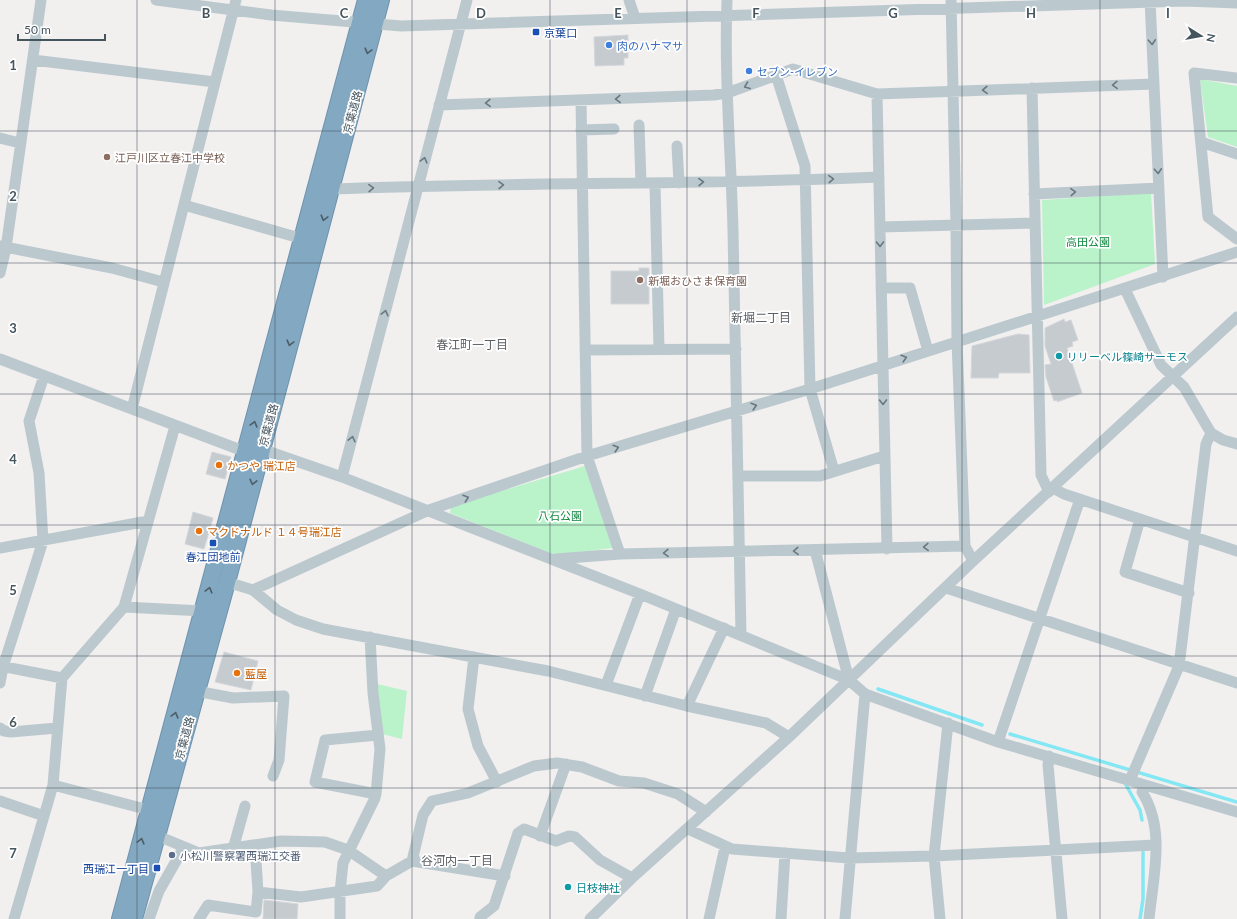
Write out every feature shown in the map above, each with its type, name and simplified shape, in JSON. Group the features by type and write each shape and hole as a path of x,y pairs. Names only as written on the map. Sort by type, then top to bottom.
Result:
{"highway":[{"name":"京葉道路","path":"120,919 203,611 332,189 367,24 366,0"},
{"name":"京葉道路","path":"134,919 227,582 253,451 303,239 367,24 381,0"}],"street":[{"path":"0,273 41,0"},
{"path":"156,0 235,5 367,24 401,26 726,15 951,4 1150,1 1237,3"},
{"path":"342,477 467,0"},
{"path":"629,0 635,18"},
{"path":"727,0 727,93 732,182 738,411 741,635"},
{"path":"1150,1 1163,277"},
{"path":"951,4 956,225 956,341 965,546 973,561"},
{"path":"132,409 163,282 235,5"},
{"path":"33,60 215,82"},
{"path":"439,105 714,95 727,93 793,70 877,94 1154,84"},
{"path":"1237,78 1194,73 1208,217 1237,239"},
{"path":"776,75 805,166 810,389 834,471"},
{"path":"1032,88 1041,476 1051,490 1237,551"},
{"path":"877,94 887,548"},
{"path":"581,100 587,456 620,554"},
{"path":"639,125 641,183"},
{"path":"581,130 614,129"},
{"path":"0,138 20,143"},
{"path":"1201,142 1237,154"},
{"path":"678,146 679,183"},
{"path":"332,189 418,186 732,182 879,177"},
{"path":"655,183 659,350"},
{"path":"1034,194 1159,188"},
{"path":"184,205 303,239"},
{"path":"880,227 1035,223"},
{"path":"3,247 112,268 163,282"},
{"path":"253,590 429,510 587,456 810,389 1237,252"},
{"path":"881,288 910,288 928,351"},
{"path":"1125,289 1161,365 1184,387 1211,433 1223,440 1237,444"},
{"path":"590,919 632,878 688,829 789,736 973,561 1237,317"},
{"path":"585,350 736,349"},
{"path":"0,359 238,449 270,452 429,510 640,594 849,680 864,694 998,742 1237,812"},
{"path":"0,683 1,666 43,541 39,473 29,421 44,376"},
{"path":"14,919 53,785 62,678 124,607 175,426"},
{"path":"1130,780 1180,666 1206,444 1211,433"},
{"path":"739,476 820,476 884,456"},
{"path":"998,742 1080,499"},
{"path":"1140,519 1125,572 1188,593"},
{"path":"0,548 148,521"},
{"path":"553,560 620,554 965,546"},
{"path":"815,550 849,680"},
{"path":"227,582 253,590 277,610 296,620 323,629 548,671 645,696 766,723 789,736"},
{"path":"946,588 1040,618 1180,666 1237,683"},
{"path":"606,685 640,594"},
{"path":"124,607 203,611"},
{"path":"645,696 676,609"},
{"path":"687,706 724,628"},
{"path":"340,919 340,892 343,863 376,794 380,749 373,693 370,637"},
{"path":"474,657 468,709 478,746 497,782"},
{"path":"1,666 62,678"},
{"path":"196,691 233,698 284,696 278,760 273,776"},
{"path":"845,919 864,694"},
{"path":"940,919 934,856 948,723"},
{"path":"0,728 4,731 11,732 57,728"},
{"path":"376,794 315,782 325,740 378,734"},
{"path":"1049,756 1048,765 1062,919"},
{"path":"412,862 423,815 432,801 468,793 534,766 557,763 566,764 582,767 619,781 644,783 678,794 706,812"},
{"path":"540,836 566,764"},
{"path":"53,785 149,810"},
{"path":"1144,785 1142,792 1155,819 1156,845 1149,919"},
{"path":"0,801 44,816"},
{"path":"233,849 244,806"},
{"path":"480,919 480,916 494,906 505,876 518,832 524,829 556,841 569,836 575,837 600,860 632,878"},
{"path":"688,829 732,849 849,858 934,856 1156,845"},
{"path":"158,836 199,853 255,845 309,840 325,842 348,850 386,876"},
{"path":"199,919 208,904 256,915 258,892 255,845"},
{"path":"149,919 160,890 184,847"},
{"path":"709,919 725,847"},
{"path":"781,919 785,853"},
{"path":"258,892 301,897 376,886 386,876 412,862 505,876"}],"green space":[{"path":"1200,79 1237,86 1237,147 1208,137"},
{"name":"高田公園","path":"1151,193 1155,264 1044,305 1042,200"},
{"name":"八石公園","path":"585,466 613,548 555,555 450,513 451,506"},
{"path":"377,684 407,691 402,739 382,734"}],"building":[{"path":"628,35 628,58 624,58 624,65 595,66 594,37"},
{"path":"639,268 649,268 649,304 611,304 611,271 639,271"},
{"name":"リリーベル篠崎サーモス","path":"1064,319 1065,322 1071,320 1078,340 1072,342 1073,346 1067,348 1082,393 1057,402 1057,400 1054,401 1046,377 1045,365 1051,364 1045,346 1045,328"},
{"path":"1018,334 1029,335 1030,373 999,373 998,378 971,378 972,346"},
{"name":"かつや 瑞江店","path":"212,452 231,457 225,479 206,474"},
{"name":"マクドナルド １４号瑞江店","path":"193,512 213,518 204,549 185,544"},
{"path":"224,652 258,661 251,690 215,682"},
{"path":"264,900 298,904 297,919 263,919"}],"waterway":[{"path":"878,689 982,725"},
{"path":"1010,734 1237,802"},
{"path":"1126,785 1140,810 1142,820"},
{"path":"1140,919 1143,899 1143,852"}],"place":[{"name":"京葉口","path":"536,32"},
{"name":"肉のハナマサ","path":"609,45"},
{"name":"セブン-イレブン","path":"749,71"},
{"name":"江戸川区立春江中学校","path":"107,157"},
{"name":"新堀おひさま保育園","path":"640,280"},
{"name":"リリーベル篠崎サーモス","path":"1059,356"},
{"name":"かつや 瑞江店","path":"219,465"},
{"name":"マクドナルド １４号瑞江店","path":"199,531"},
{"name":"春江団地前","path":"213,543"},
{"name":"藍屋","path":"237,673"},
{"name":"小松川警察署西瑞江交番","path":"172,855"},
{"name":"西瑞江一丁目","path":"157,868"},
{"name":"日枝神社","path":"568,887"}],"district":[{"name":"新堀二丁目","path":"761,317"},
{"name":"春江町一丁目","path":"472,344"},
{"name":"谷河内一丁目","path":"457,860"}]}
